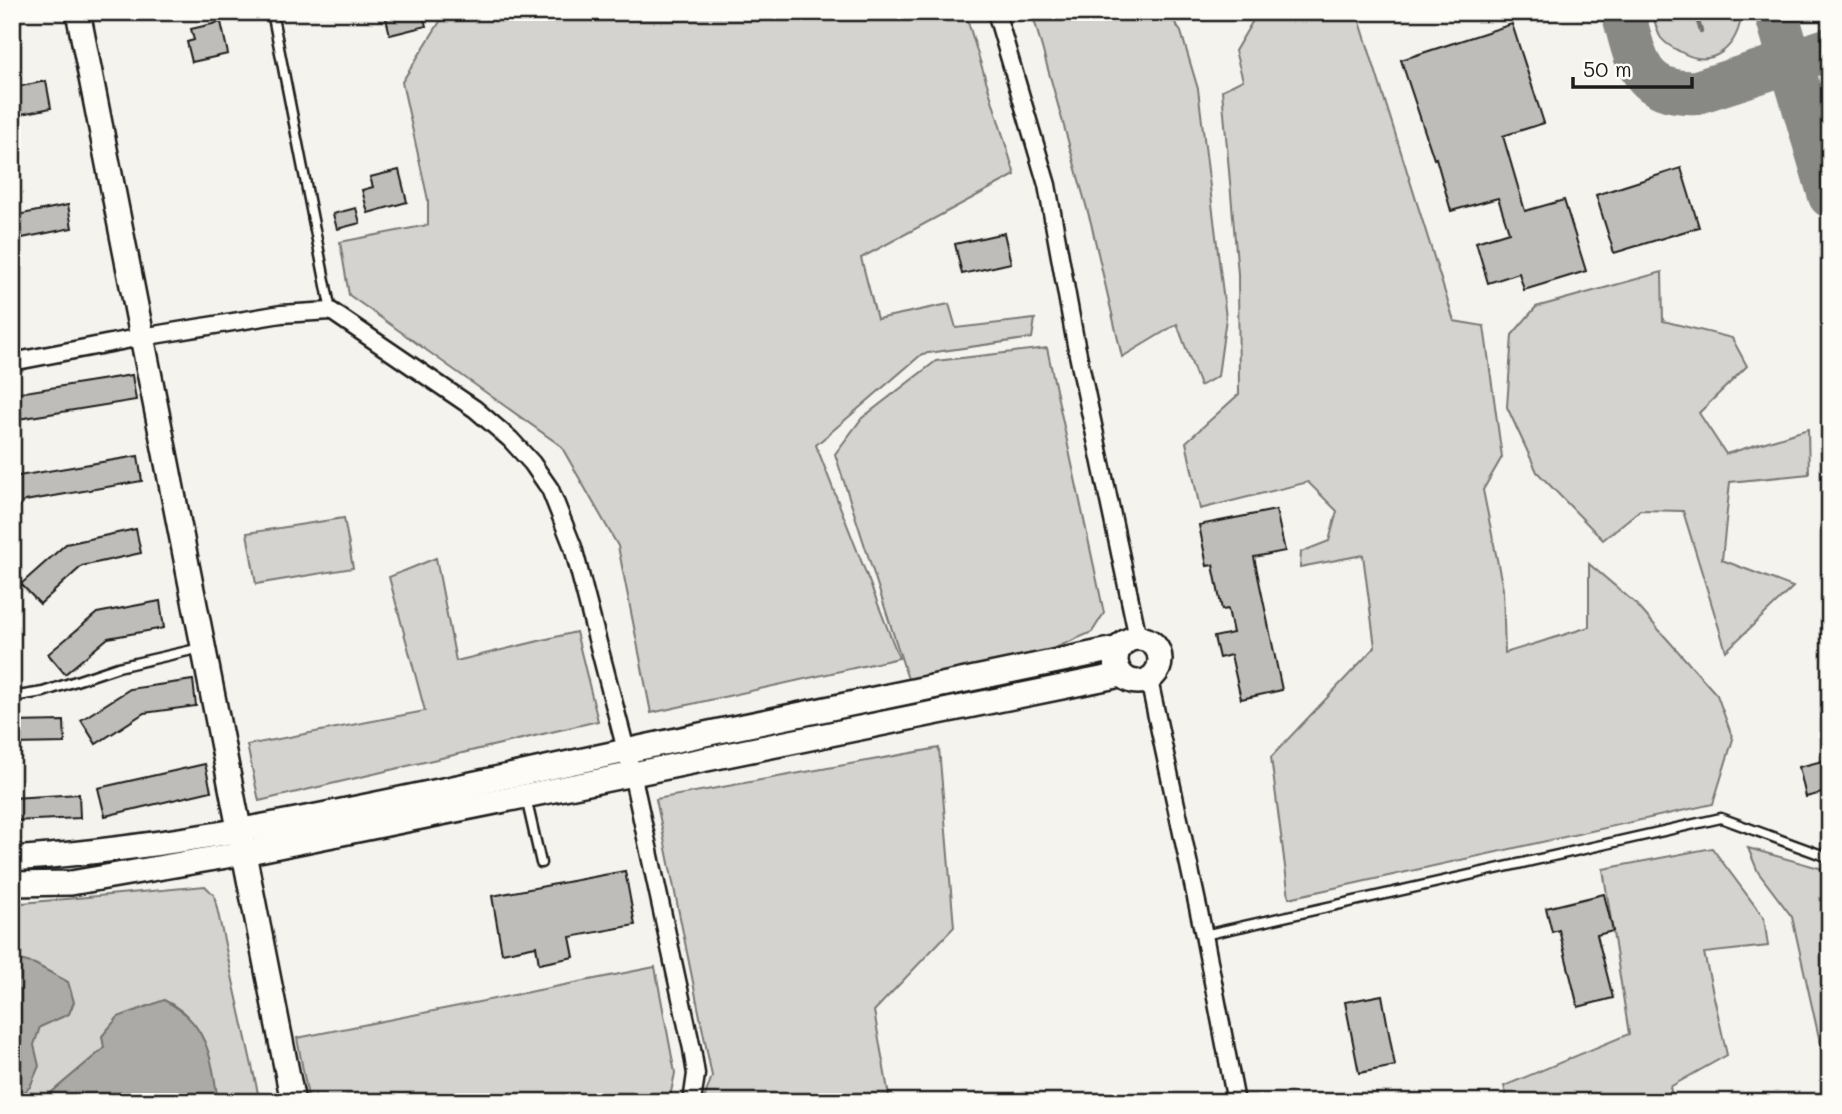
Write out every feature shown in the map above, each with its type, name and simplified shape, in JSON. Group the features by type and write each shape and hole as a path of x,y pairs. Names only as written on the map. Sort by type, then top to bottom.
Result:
{"street":[{"path":"78,12 293,1102"},
{"path":"996,12 1047,185 1129,643 1116,662 1121,675"},
{"path":"12,362 281,314 331,311 475,408 533,463 550,489 573,547 629,762 692,1049 696,1073 692,1102"},
{"path":"12,859 242,841 525,795 629,762 1129,643 1151,642 1160,654 1159,669 1149,680 1134,682 1121,675 629,762 242,841 72,883 12,884"},
{"path":"1149,680 1204,935 1236,1102"}],"lane":[{"path":"272,12 331,311"},
{"path":"12,697 43,692 118,667 204,648"},
{"path":"525,795 541,863"},
{"path":"1204,935 1721,818 1830,858"}],"shaded area":[{"path":"446,12 965,12 1015,175 861,258 877,319 949,304 956,328 1035,319 1032,338 922,354 816,445 899,658 651,713 618,546 561,446 349,295 340,242 428,225 428,200 402,82"},
{"path":"1032,12 1168,12 1181,32 1198,89 1226,318 1218,376 1200,386 1177,324 1122,357 1091,223"},
{"path":"1258,12 1357,12 1454,321 1484,326 1502,457 1483,490 1503,589 1505,653 1589,627 1589,564 1635,603 1717,695 1733,739 1713,804 1289,898 1271,757 1375,647 1363,555 1300,567 1301,552 1329,541 1337,511 1308,482 1200,509 1186,442 1239,394 1238,274 1222,90 1243,80 1235,51"},
{"path":"1652,12 1742,12 1740,25 1729,45 1713,57 1703,58 1691,57 1665,42 1658,32"},
{"path":"1662,272 1663,321 1732,338 1747,366 1699,413 1726,454 1808,429 1809,474 1730,482 1722,560 1793,587 1726,651 1683,511 1640,510 1603,540 1537,472 1507,407 1512,335 1536,307"},
{"path":"1047,348 1104,613 1092,632 1046,652 908,679 835,454 862,418 936,361"},
{"path":"344,518 353,568 256,584 247,533"},
{"path":"436,558 456,661 576,632 598,721 259,801 247,745 425,711 389,577"},
{"path":"939,748 954,927 874,1011 890,1102 703,1102 712,1076 656,799"},
{"path":"1712,848 1764,918 1768,946 1704,953 1727,1055 1670,1087 1674,1102 1508,1102 1504,1086 1629,1034 1603,869"},
{"path":"1748,848 1830,871 1830,1087 1792,917 1758,872"},
{"path":"205,886 214,895 260,1102 12,1102 12,904"},
{"path":"12,958 35,964 68,982 74,1002 69,1014 40,1027 34,1045 39,1066 30,1087 13,1102"},
{"path":"655,967 675,1073 669,1102 309,1102 297,1038"},
{"path":"164,1000 190,1019 205,1042 218,1102 40,1102 104,1048 102,1036 118,1017"}],"building":[{"path":"422,12 426,26 390,35 385,14"},
{"path":"221,22 228,54 192,62 187,42 194,40 191,29"},
{"path":"1512,24 1544,123 1503,136 1525,211 1564,200 1586,271 1524,290 1519,273 1488,283 1476,242 1509,232 1498,198 1451,211 1436,158 1434,159 1401,60"},
{"path":"46,81 51,108 12,116 12,88"},
{"path":"1681,168 1699,227 1614,253 1596,195"},
{"path":"399,170 407,202 368,213 362,190 373,187 370,177"},
{"path":"68,205 72,228 12,240 12,216"},
{"path":"356,208 360,223 337,229 333,214"},
{"path":"1004,233 1011,263 962,274 955,244"},
{"path":"132,375 136,400 12,420 12,394"},
{"path":"138,456 142,481 25,501 12,512 12,477"},
{"path":"1276,510 1285,551 1254,557 1282,690 1241,699 1231,655 1219,658 1214,637 1233,633 1228,609 1222,610 1213,565 1207,566 1199,525"},
{"path":"136,529 141,553 82,566 40,604 21,584 66,544"},
{"path":"160,601 164,628 108,638 65,674 48,654 97,613"},
{"path":"193,680 196,706 144,713 96,744 81,720 130,689"},
{"path":"64,721 65,743 12,744 12,722"},
{"path":"1830,759 1830,791 1806,797 1799,767"},
{"path":"205,764 211,791 105,816 98,788"},
{"path":"79,794 80,818 12,821 12,798"},
{"path":"625,871 635,925 570,937 574,957 539,964 536,946 502,953 492,896"},
{"path":"1604,894 1613,931 1597,935 1613,998 1578,1007 1559,930 1552,932 1546,908"},
{"path":"1382,995 1395,1066 1359,1073 1345,1002"}],"waterway":[{"path":"1695,12 1701,31"}],"taxiway":[{"path":"1623,12 1643,71 1662,87 1677,91 1697,92 1830,49"},
{"path":"1776,12 1830,196"}]}
